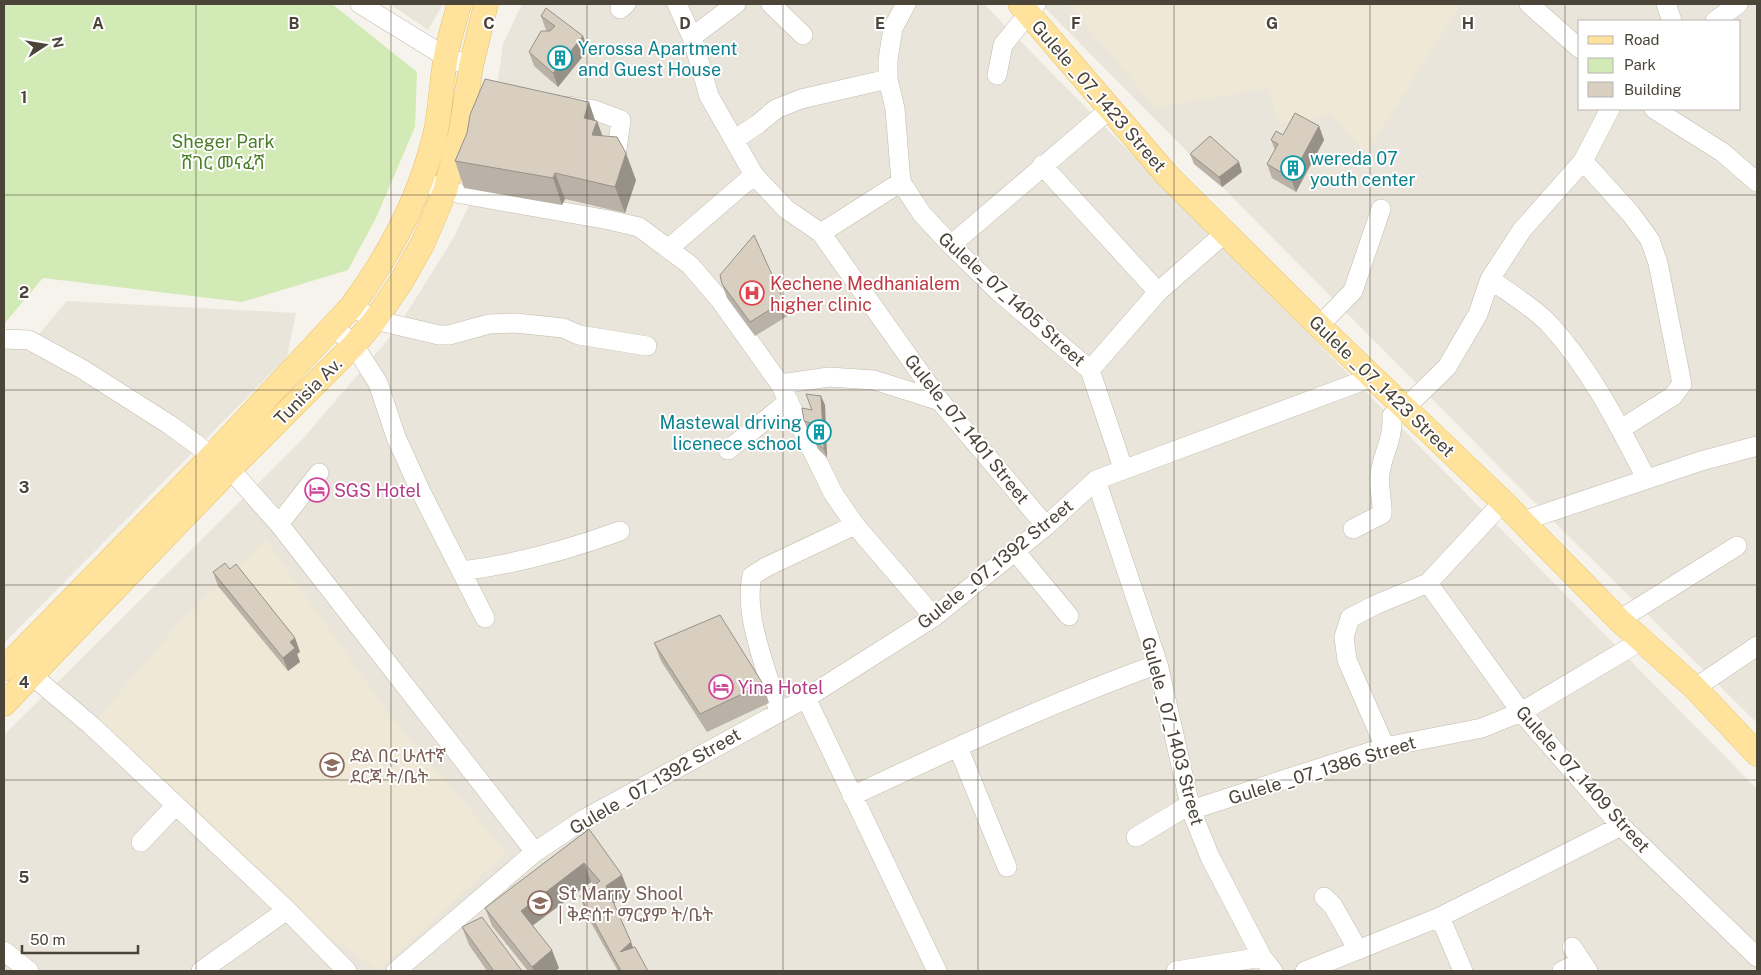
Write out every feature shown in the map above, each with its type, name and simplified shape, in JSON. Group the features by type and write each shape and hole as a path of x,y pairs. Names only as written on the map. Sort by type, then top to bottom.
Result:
{"main road":[{"name":"Tunisia Av.","path":"221,462 333,326 352,306 384,258 406,219 422,180 440,109 446,57 459,4"},
{"name":"Tunisia Av.","path":"4,704 16,668 221,462 354,345 375,320 401,282 423,243 445,191 476,82 486,4"},
{"name":"Gulele _07_1423 Street","path":"1028,7 1110,110 1167,175 1319,326 1523,521 1619,620 1695,688 1757,754"}],"street":[{"path":"360,4 446,57 476,82"},
{"name":"Gulele_07_1401 Street","path":"677,4 692,37 709,96 754,175 786,209 821,233 940,401 1046,526"},
{"path":"692,37 736,4"},
{"path":"771,4 803,35"},
{"name":"Gulele_07_1405 Street","path":"906,4 893,28 888,79 895,109 901,182 922,214 951,245 998,291 1090,370"},
{"path":"1529,4 1578,47"},
{"path":"1666,4 1672,20"},
{"path":"1716,20 1738,4"},
{"path":"997,75 1002,45 1028,7"},
{"path":"734,140 776,109 801,99 888,79"},
{"path":"546,102 594,110 622,120 616,157"},
{"path":"951,245 1042,165 1110,110"},
{"path":"1353,528 1382,514 1383,501 1379,476 1393,433 1392,416 1404,408 1446,367 1478,314 1490,279 1522,230 1583,161 1609,110"},
{"path":"1656,110 1722,152 1757,182"},
{"path":"1583,161 1631,214 1650,240 1658,263 1682,384 1673,396 1621,429"},
{"path":"1042,165 1158,292"},
{"path":"668,249 754,175"},
{"path":"422,180 445,191 639,227 690,265 720,300 784,393 833,493 855,524 934,617"},
{"path":"821,233 901,182"},
{"path":"1319,326 1352,291 1381,209"},
{"path":"1123,468 1090,370 1158,292 1226,232"},
{"path":"1490,279 1550,324 1582,366 1621,429 1646,478"},
{"path":"352,306 375,320 439,335 449,335 489,324 515,323 563,328 579,335 647,346"},
{"path":"333,326 354,345 378,383 396,437 416,481 485,618"},
{"path":"4,339 29,340 82,369 221,462 279,524 535,852"},
{"path":"728,450 784,393 829,377 867,379 940,401"},
{"name":"Gulele _07_1392 Street","path":"396,971 416,965 535,852 586,818 806,698 934,617 1046,526 1096,480 1123,468 1373,377"},
{"path":"1523,521 1646,478 1709,458 1757,446"},
{"path":"279,524 319,473"},
{"name":"Gulele _07_1403 Street","path":"1096,480 1158,664 1190,808 1210,857 1268,964"},
{"path":"1385,747 1347,660 1344,636 1350,618 1376,605 1428,584 1503,502"},
{"path":"779,712 753,623 749,586 752,576 766,567 855,524"},
{"path":"462,571 546,555 620,531"},
{"path":"1619,620 1738,546"},
{"path":"1015,551 1069,616"},
{"name":"Gulele_07_1409 Street","path":"1428,584 1521,712 1621,826 1757,957"},
{"name":"Gulele _07_1386 Street","path":"1136,837 1190,808 1385,747 1482,728 1521,712 1641,641"},
{"path":"1695,688 1757,646"},
{"path":"852,796 958,747 1109,682 1158,664"},
{"path":"16,668 176,805 287,910 347,971"},
{"path":"806,698 938,971"},
{"path":"958,747 1007,867"},
{"path":"141,842 176,805"},
{"path":"1306,971 1440,917 1621,826"},
{"path":"1324,897 1333,906 1358,950"},
{"path":"201,971 287,910"},
{"path":"1440,917 1463,971"},
{"path":"4,951 29,971"},
{"path":"1562,971 1580,960"},
{"path":"1176,971 1268,964"}],"shaded area":[{"path":"390,4 443,4 428,30"},
{"path":"522,4 984,4 1757,789 1757,971 4,971 4,735 300,442 396,330 454,237 486,169 503,44"},
{"path":"1041,4 1757,4 1757,723 1531,499"},
{"path":"1068,4 1461,4 1366,153 1331,115 1279,124 1268,88 1156,108"},
{"path":"67,301 296,313 287,357 4,643 4,349 27,348"},
{"path":"266,540 388,713 506,852 379,971 309,923 94,723 179,623"}],"green space":[{"name":"Sheger Park ሸገር መናፈሻ","path":"4,4 332,4 417,72 415,127 376,218 348,270 242,302 43,278 4,324"}],"building":[{"path":"546,8 583,36 553,73 529,52 541,31 550,31 555,26 541,16"},
{"path":"485,79 589,102 584,118 597,121 592,135 617,137 626,153 615,187 555,173 553,178 455,161 467,133 470,115"},
{"path":"1295,113 1319,126 1291,178 1267,164 1278,144 1271,140 1276,131 1283,135"},
{"path":"1210,136 1239,162 1219,177 1190,154"},
{"name":"Kechene Medhanialem higher clinic","path":"754,235 784,301 750,322 722,284 720,275"},
{"path":"806,394 821,396 824,449 814,440 813,424 804,421 802,408 812,410"},
{"path":"225,563 230,569 236,564 295,638 290,642 295,648 283,658 213,572"},
{"name":"Yina Hotel","path":"720,615 763,684 700,714 654,643"},
{"path":"589,829 622,875 606,886 631,942 620,952 635,947 648,971 621,971 580,896 600,881 584,863 521,911 552,950 532,967 485,908"},
{"path":"482,917 522,971 494,971 462,927"}],"place":[{"name":"Yerossa Apartment and Guest House","path":"560,58"},
{"name":"wereda 07 youth center","path":"1293,168"},
{"name":"Kechene Medhanialem higher clinic","path":"752,293"},
{"name":"Mastewal driving licenece school","path":"819,432"},
{"name":"SGS Hotel","path":"317,490"},
{"name":"Yina Hotel","path":"721,687"},
{"name":"ድል በር ሁለተኛ ደርጃ ት/ቤት","path":"332,765"},
{"name":"St Marry Shool | ቅድሰተ ማርያም ት/ቤት","path":"540,903"}]}
